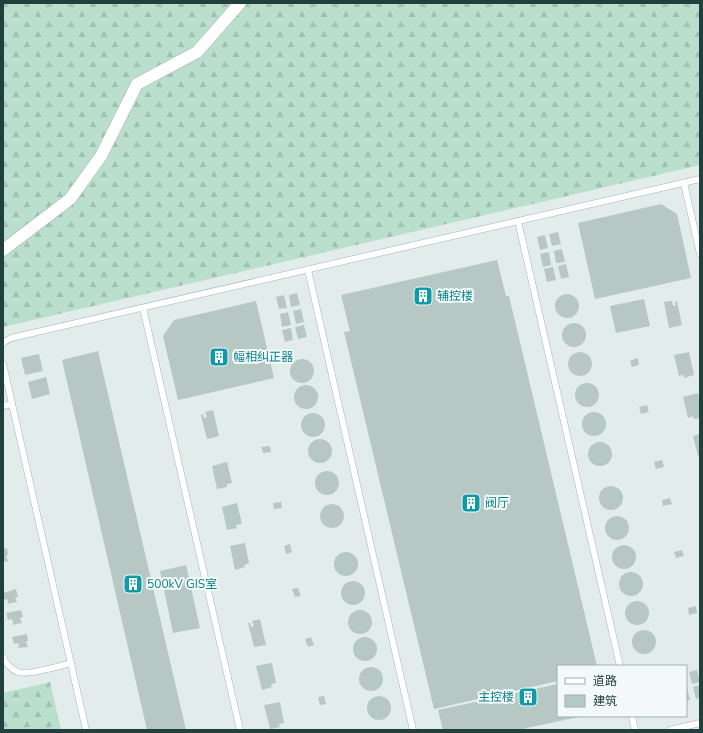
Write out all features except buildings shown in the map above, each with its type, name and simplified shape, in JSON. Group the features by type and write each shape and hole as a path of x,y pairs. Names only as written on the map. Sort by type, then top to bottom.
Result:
{"street":[{"path":"3,250 70,198 101,156 137,84 197,52 240,3"}],"lane":[{"path":"3,344 11,338 700,179"},
{"path":"684,183 700,254"},
{"path":"518,221 620,665"},
{"path":"308,270 413,730"},
{"path":"143,308 240,730"},
{"path":"3,364 86,730"},
{"path":"3,406 12,404"},
{"path":"3,656 10,667 18,673 30,673 71,664"},
{"path":"632,717 635,730"},
{"path":"670,730 700,723"}],"green space":[{"path":"3,3 700,3 700,165 3,327"},
{"path":"50,682 61,730 3,730 3,693"}],"place":[{"name":"辅控楼","path":"423,296"},
{"name":"幅相纠正器","path":"219,357"},
{"name":"阀厅","path":"471,503"},
{"name":"500kV GIS室","path":"133,584"},
{"name":"主控楼","path":"528,697"}]}
